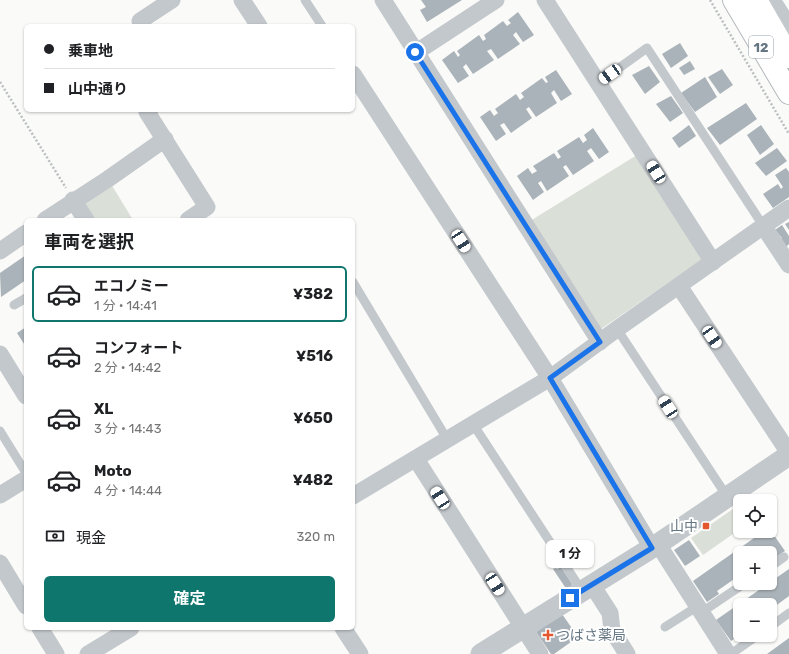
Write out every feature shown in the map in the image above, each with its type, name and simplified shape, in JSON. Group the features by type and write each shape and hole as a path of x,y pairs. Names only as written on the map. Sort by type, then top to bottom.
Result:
{"main road":[{"name":"12","path":"734,0 789,93"},
{"name":"12","path":"756,0 789,57"}],"street":[{"path":"242,0 258,24"},
{"path":"382,0 600,342"},
{"path":"415,52 496,0"},
{"path":"545,0 713,262"},
{"path":"756,0 776,6 787,18"},
{"path":"142,24 140,21 170,1"},
{"path":"355,77 550,378 655,546 700,609 728,654"},
{"path":"147,112 207,207 191,218"},
{"path":"48,218 108,179 164,139"},
{"path":"74,200 85,218"},
{"path":"355,495 550,378 789,208"},
{"path":"764,227 789,265"},
{"path":"0,251 24,234"},
{"path":"481,654 655,546 788,456 678,286"},
{"path":"0,354 24,393"},
{"path":"416,459 540,654"},
{"path":"0,495 24,480"},
{"path":"0,564 24,603"},
{"path":"587,588 610,613 612,630 627,654"},
{"path":"41,630 56,654"},
{"path":"88,654 124,630"},
{"path":"344,630 360,654"}],"lane":[{"path":"305,0 321,24"},
{"path":"598,83 647,48 764,227"},
{"path":"355,285 447,439"},
{"path":"14,305 24,299"},
{"path":"617,329 728,498"},
{"path":"473,424 587,588"},
{"path":"0,431 24,470"},
{"path":"777,562 784,557"},
{"path":"665,627 733,590"},
{"path":"777,622 789,613"},
{"path":"731,654 748,642"}],"path":[{"path":"710,0 789,134"},
{"path":"0,82 74,200"}],"shaded area":[{"path":"637,155 704,258 601,329 530,221"},
{"path":"108,179 132,218 85,218 73,200"},
{"path":"733,509 733,534 703,555 691,538"}],"building":[{"path":"421,0 462,0 427,22 420,10 426,7"},
{"path":"518,12 534,35 523,42 516,32 513,35 520,44 498,59 491,49 487,51 494,60 473,74 466,64 463,67 469,76 458,83 442,60 454,51 458,57 460,55 457,51 479,35 483,41 486,39 484,35 503,21 507,26 511,23 508,20"},
{"path":"680,43 688,56 671,68 662,54"},
{"path":"690,61 695,69 684,75 679,68"},
{"path":"649,66 660,82 645,94 632,75"},
{"path":"722,69 733,85 720,94 708,77"},
{"path":"556,70 572,94 561,101 554,90 551,93 557,103 536,117 529,107 526,109 532,118 511,133 504,123 500,125 506,134 496,141 480,117 490,110 494,116 498,113 495,109 516,94 520,100 524,97 521,93 542,78 546,83 548,82 545,77"},
{"path":"705,77 717,97 695,112 681,93"},
{"path":"671,96 683,113 670,122 656,104"},
{"path":"746,103 757,119 720,145 707,128"},
{"path":"689,125 696,136 679,148 672,138"},
{"path":"761,125 774,144 760,155 747,135"},
{"path":"593,128 609,152 599,159 591,148 587,151 594,161 573,175 566,165 563,167 569,176 547,191 541,181 538,183 544,192 533,200 517,176 528,168 532,174 537,171 533,166 554,153 558,159 561,157 557,151 579,137 583,143 587,140 584,135"},
{"path":"777,148 787,161 766,176 755,163"},
{"path":"786,168 789,172 789,197 773,208 763,194 778,184 781,189 783,187 775,175"},
{"path":"789,222 789,230 785,224"},
{"path":"782,225 789,236 789,244 785,248 779,240 782,238 775,230"},
{"path":"24,256 24,281 1,297 0,273"},
{"path":"24,328 24,344 17,333"},
{"path":"754,538 776,538 785,551 777,556 777,546 743,546"},
{"path":"689,540 700,556 685,566 674,550"},
{"path":"733,553 733,580 717,591 719,594 707,602 693,581"},
{"path":"561,567 572,584 567,590 553,569"},
{"path":"789,569 789,596 777,605 777,598 747,598 759,590 777,590 777,577"},
{"path":"733,608 733,640 731,641 716,620"},
{"path":"562,614 578,637 554,654 551,654 536,632"},
{"path":"789,638 789,654 767,654"}],"place":[{"name":"山中","path":"706,526"},
{"name":"つばさ薬局","path":"548,635"}],"route":[{"path":"415,52 600,342 550,378 652,548 570,598"}]}
